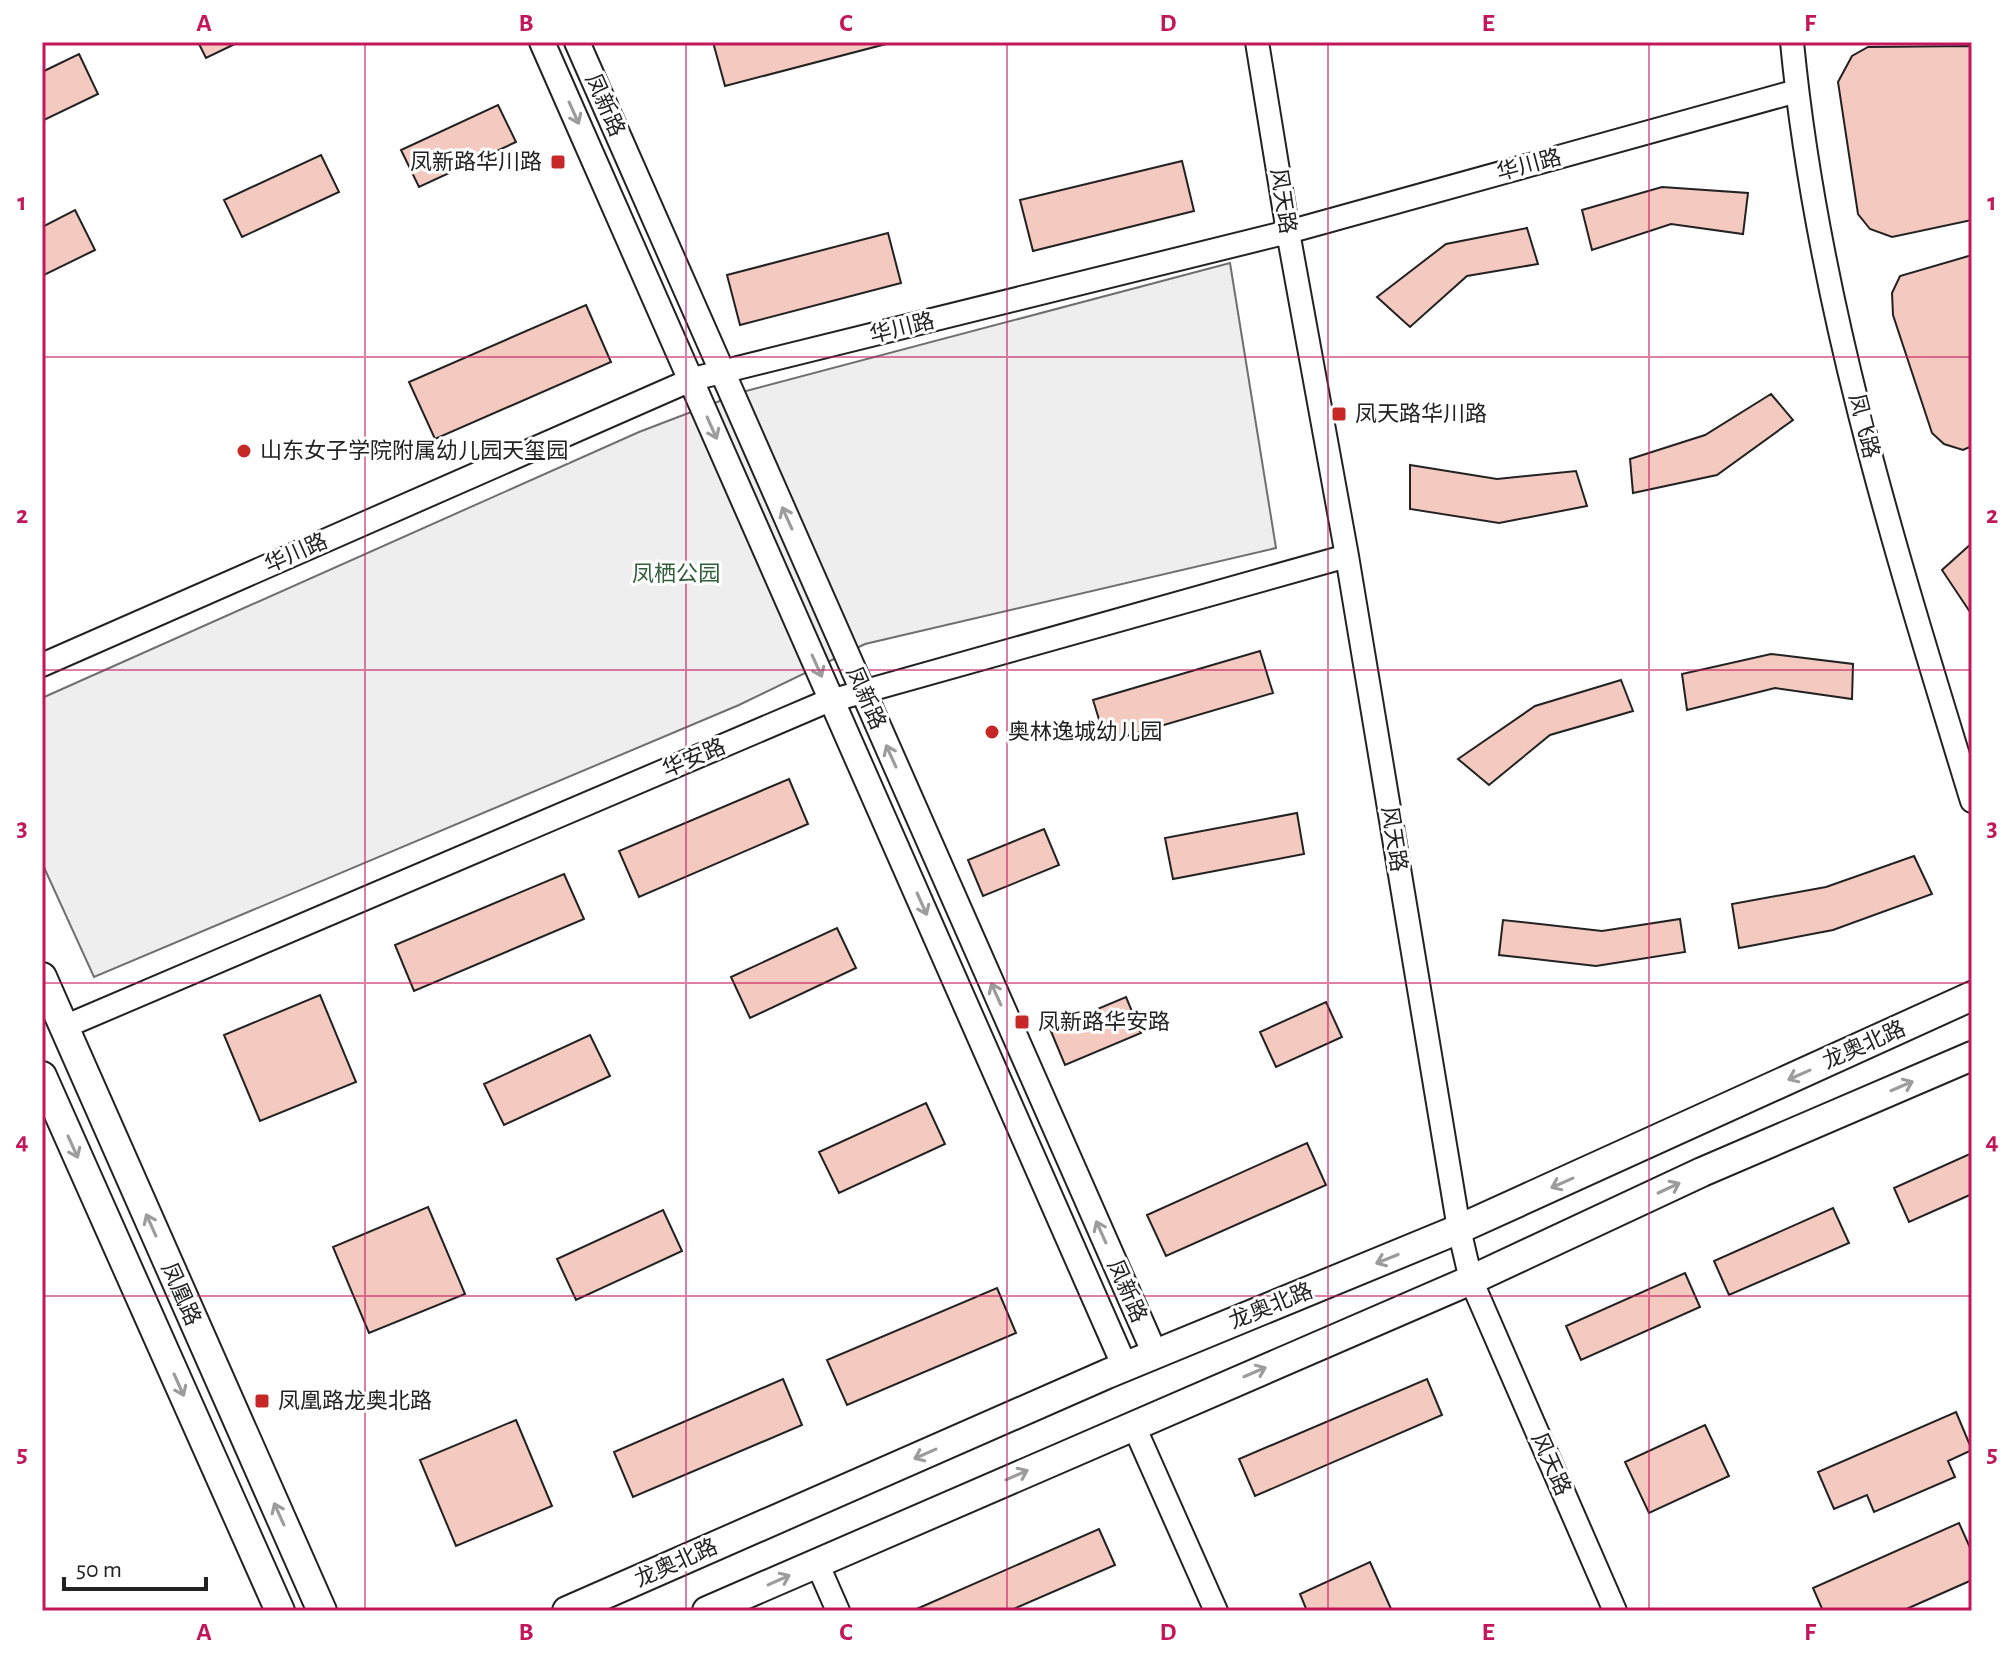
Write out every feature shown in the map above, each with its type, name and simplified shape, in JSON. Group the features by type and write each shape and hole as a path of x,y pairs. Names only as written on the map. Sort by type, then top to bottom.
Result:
{"main road":[{"path":"542,42 1125,1367"},
{"name":"凤新路","path":"577,42 1155,1354"},
{"name":"凤凰路","path":"42,977 322,1611"},
{"name":"龙奥北路","path":"567,1611 1155,1354 1459,1229 1972,996"},
{"path":"707,1611 1471,1280 1702,1172 1972,1056"},
{"name":"凤凰路","path":"42,1076 280,1611"}],"street":[{"name":"风天路","path":"1257,42 1347,556 1459,1229 1471,1280 1615,1611"},
{"name":"凤飞路","path":"1792,42 1797,91 1835,311 1895,551 1972,801"},
{"name":"华川路","path":"42,665 691,380 1288,232 1797,91"},
{"name":"华安路","path":"64,1027 832,701 1347,556"},
{"path":"1133,1424 1216,1611"},
{"path":"817,1563 838,1611"}],"green space":[{"name":"凤栖公园","path":"1230,263 1276,548 865,644 739,705 94,977 42,863 42,698 639,432 746,391"}],"building":[{"path":"198,42 239,42 206,58"},
{"path":"713,42 885,42 886,44 725,86"},
{"path":"1972,46 1972,220 1892,237 1870,229 1858,214 1838,82 1852,56 1868,47"},
{"path":"79,54 98,94 42,121 42,72"},
{"path":"498,105 516,142 419,187 401,150"},
{"path":"321,155 339,192 242,237 224,200"},
{"path":"1182,161 1194,211 1033,251 1020,200"},
{"path":"1662,187 1748,193 1743,234 1671,224 1592,250 1582,210"},
{"path":"75,210 95,250 42,276 42,227"},
{"path":"1527,228 1538,264 1467,276 1410,327 1377,297 1446,244"},
{"path":"888,233 901,283 740,325 727,275"},
{"path":"1972,255 1972,446 1963,450 1944,444 1932,433 1893,315 1892,293 1900,276"},
{"path":"586,305 611,362 435,439 409,382"},
{"path":"1771,394 1793,420 1717,475 1633,493 1630,459 1705,435"},
{"path":"1410,465 1497,479 1576,471 1587,506 1499,523 1410,509"},
{"path":"1972,543 1972,615 1942,570"},
{"path":"1260,651 1273,693 1106,742 1093,700"},
{"path":"1771,654 1853,664 1852,699 1775,688 1687,710 1682,674"},
{"path":"1621,680 1633,711 1550,735 1489,785 1458,759 1535,706"},
{"path":"789,779 808,824 639,897 619,851"},
{"path":"1297,813 1304,854 1173,879 1165,838"},
{"path":"1044,829 1059,865 983,896 968,860"},
{"path":"1914,856 1932,894 1833,930 1739,948 1732,904 1826,887"},
{"path":"564,874 584,919 414,991 395,945"},
{"path":"1680,919 1685,952 1596,966 1499,955 1503,920 1602,931"},
{"path":"837,928 856,968 750,1018 731,977"},
{"path":"320,995 356,1082 260,1121 224,1035"},
{"path":"1126,997 1141,1033 1065,1065 1050,1029"},
{"path":"1326,1002 1342,1037 1276,1067 1260,1032"},
{"path":"590,1035 610,1076 504,1125 484,1084"},
{"path":"926,1103 945,1144 839,1193 819,1152"},
{"path":"1307,1143 1326,1185 1166,1256 1147,1215"},
{"path":"1972,1153 1972,1194 1909,1222 1894,1188"},
{"path":"428,1207 465,1294 369,1333 333,1247"},
{"path":"1833,1208 1849,1243 1729,1295 1714,1261"},
{"path":"663,1210 682,1251 576,1300 557,1259"},
{"path":"1685,1273 1700,1307 1581,1360 1566,1326"},
{"path":"997,1288 1016,1333 847,1405 827,1360"},
{"path":"783,1379 802,1425 633,1497 614,1452"},
{"path":"1427,1379 1442,1415 1255,1496 1239,1459"},
{"path":"1956,1412 1972,1450 1948,1461 1955,1477 1874,1512 1867,1495 1834,1509 1818,1472"},
{"path":"516,1420 552,1506 456,1546 420,1460"},
{"path":"1705,1425 1729,1476 1649,1513 1625,1462"},
{"path":"1959,1523 1972,1552 1972,1580 1902,1611 1823,1611 1813,1588"},
{"path":"1099,1529 1115,1565 1009,1611 912,1611"},
{"path":"1370,1562 1392,1611 1307,1611 1300,1594"}],"place":[{"name":"凤新路华川路","path":"558,162"},
{"name":"凤天路华川路","path":"1339,414"},
{"name":"山东女子学院附属幼儿园天玺园","path":"244,451"},
{"name":"奥林逸城幼儿园","path":"992,732"},
{"name":"凤新路华安路","path":"1022,1022"},
{"name":"凤凰路龙奥北路","path":"262,1401"}]}
